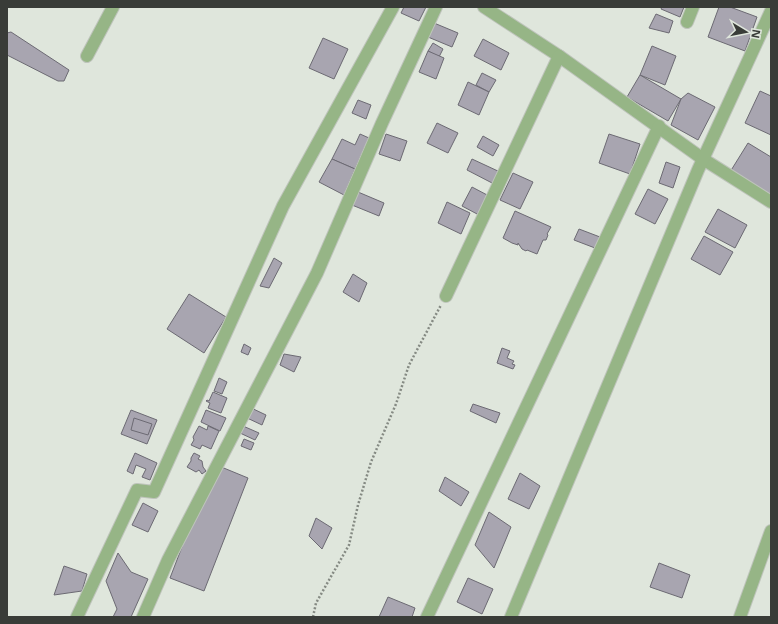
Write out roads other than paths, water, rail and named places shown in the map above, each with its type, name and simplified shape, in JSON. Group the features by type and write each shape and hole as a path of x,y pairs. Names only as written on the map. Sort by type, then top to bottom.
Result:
{"street":[{"path":"87,56 113,7"},
{"path":"77,617 137,490 154,492 283,206 394,7"},
{"path":"143,617 168,560 317,273 382,123 436,7"},
{"path":"484,7 559,56 659,126 703,159 771,202"},
{"path":"687,22 693,7"},
{"path":"511,617 703,159 771,11"},
{"path":"446,296 559,56"},
{"path":"427,617 659,126"},
{"path":"740,617 771,532"}]}
